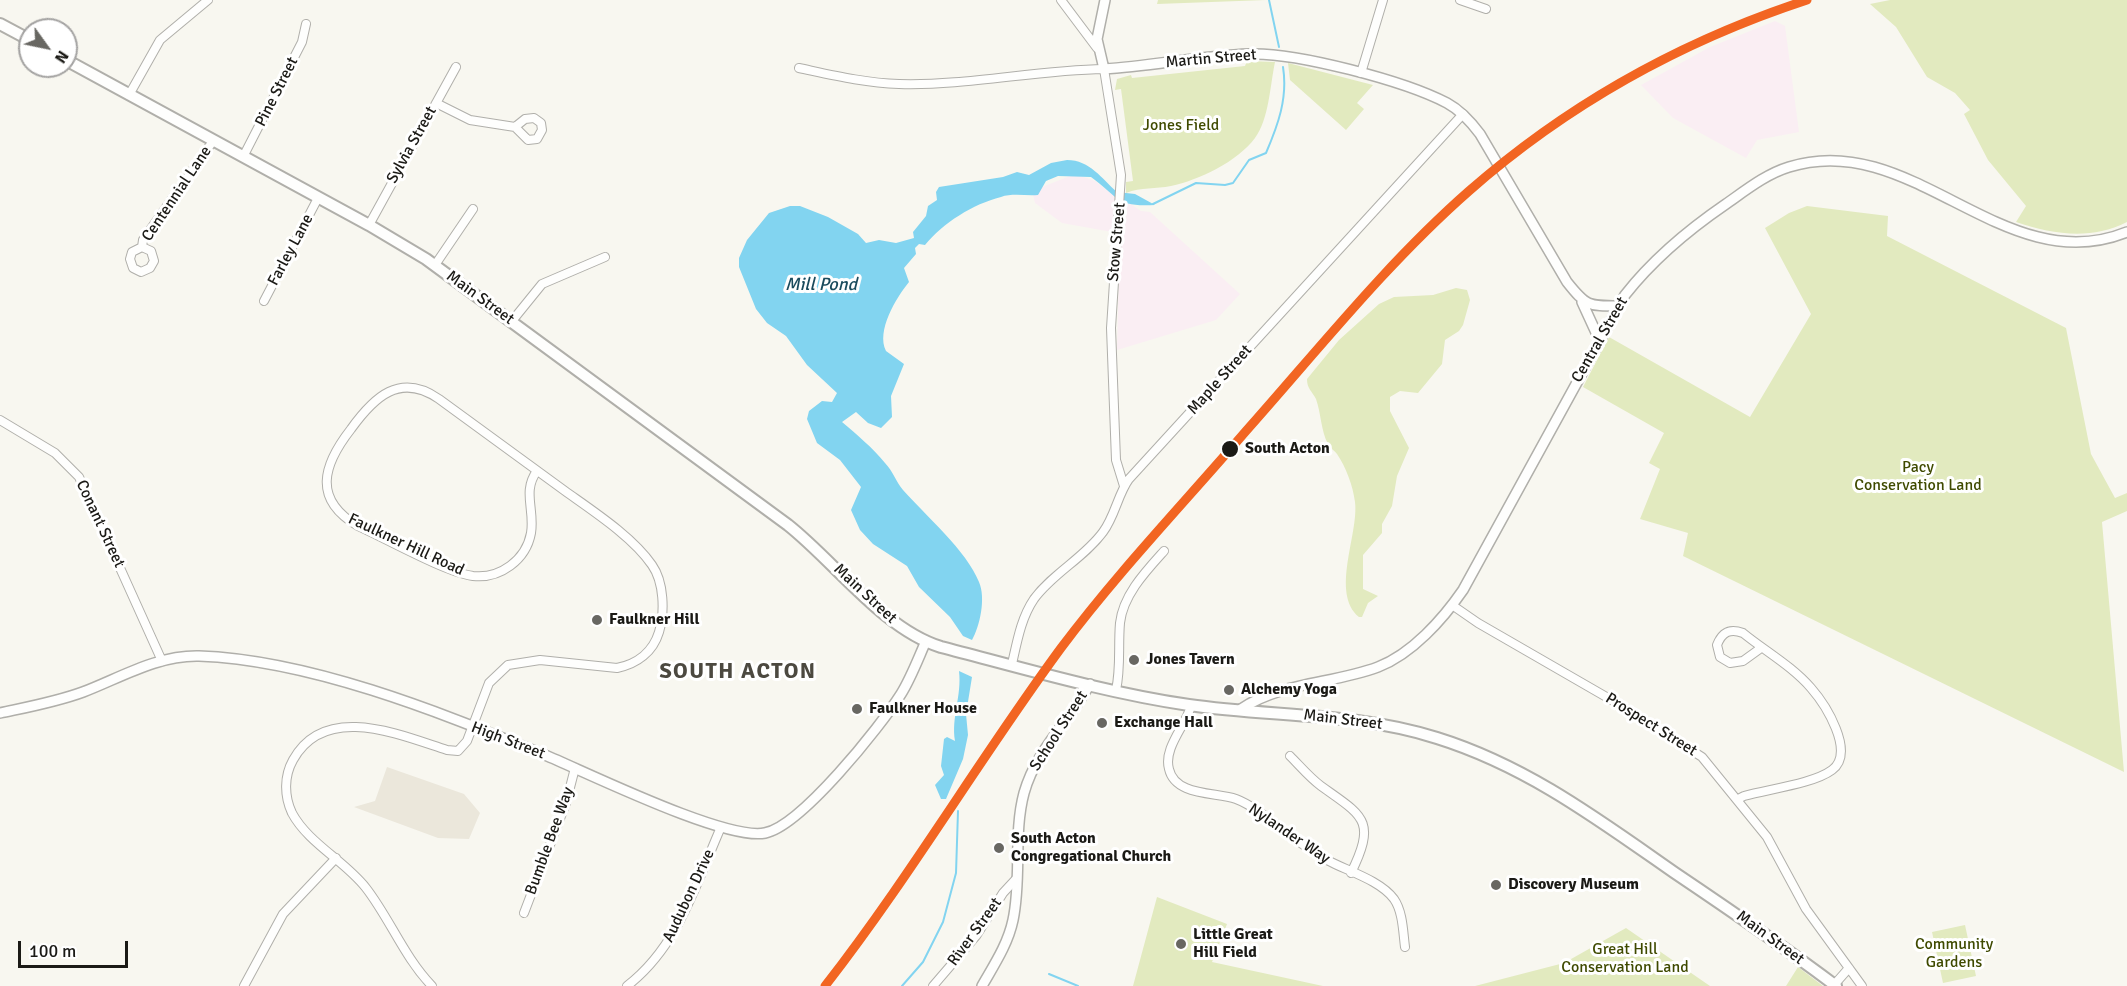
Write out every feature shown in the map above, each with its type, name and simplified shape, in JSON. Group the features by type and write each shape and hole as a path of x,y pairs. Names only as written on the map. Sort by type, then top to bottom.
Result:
{"main road":[{"path":"0,24 18,34"},
{"name":"Main Street","path":"78,67 369,225 435,265 788,525 823,555 886,616 926,641 1090,684 1191,705 1376,723 1436,737 1507,764 1595,817 1758,928 1835,985"}],"street":[{"path":"129,95 160,40 208,0"},
{"path":"1061,0 1097,48"},
{"name":"Stow Street","path":"1105,0 1097,48 1104,69 1119,153 1121,189 1111,334 1116,460 1124,486"},
{"path":"1361,73 1383,0"},
{"path":"1460,0 1485,9"},
{"name":"Pine Street","path":"243,158 302,42 306,24"},
{"name":"Martin Street","path":"800,68 871,82 901,84 970,81 1251,54 1280,55 1361,73 1435,98 1463,114 1482,138 1567,282 1582,302 1599,339"},
{"name":"Sylvia Street","path":"369,225 456,67"},
{"path":"435,103 470,120 515,127"},
{"name":"Maple Street","path":"1012,664 1023,621 1033,601 1101,535 1116,511 1124,486 1463,114"},
{"name":"Centennial Lane","path":"142,247 144,238 213,141"},
{"name":"Central Street","path":"1241,710 1260,699 1286,690 1384,664 1419,638 1452,605 1618,306 1654,261 1696,225 1770,175 1809,163 1860,164 1897,174 2011,228 2046,241 2081,243 2127,232"},
{"name":"Farley Lane","path":"264,302 318,198"},
{"path":"435,265 473,209"},
{"path":"512,321 542,284 605,257"},
{"path":"1582,302 1593,306 1618,306"},
{"name":"Faulkner Hill Road","path":"472,727 489,683 508,665 540,660 606,668 627,666 645,655 657,639 660,629 661,595 653,566 603,518 432,394 416,388 401,388 381,396 362,413 334,454 328,468 327,483 333,506 351,522 458,571 484,576 510,566 527,545 532,525 529,487 537,471"},
{"name":"Conant Street","path":"0,420 55,453 79,477 162,661"},
{"path":"1116,690 1120,624 1124,610 1133,589 1164,551"},
{"name":"Prospect Street","path":"1452,605 1478,623 1684,744 1702,757 1767,837 1806,909 1862,986"},
{"path":"1738,799 1821,776 1834,768 1840,759 1841,745 1837,730 1811,688 1787,666 1736,630 1723,634 1717,645 1720,657 1730,663 1743,661 1761,648"},
{"name":"High Street","path":"0,713 55,701 162,661 199,656 268,665 342,681 472,727 721,827 738,832 764,833 783,825 800,813 892,708 904,689 926,641"},
{"name":"School Street","path":"982,986 1011,928 1020,812 1030,775 1042,752 1090,684"},
{"name":"Nylander Way","path":"1191,705 1169,756 1168,768 1174,780 1184,787 1230,797 1247,804 1308,849 1381,888 1394,900 1400,912 1405,947"},
{"path":"432,986 413,964 364,886 297,820 288,802 288,772 302,747 321,734 362,727 381,729 453,752 465,745 472,727"},
{"path":"1290,756 1317,783 1347,802 1359,816 1364,826 1365,841 1351,873"},
{"name":"Bumble Bee Way","path":"524,913 566,802 575,768"},
{"name":"Audubon Drive","path":"627,986 669,942 721,827"},
{"path":"248,983 283,914 336,858"},
{"name":"River Street","path":"933,986 976,936 1007,887 1016,879"},
{"path":"1835,985 1849,968"}],"shaded area":[{"path":"1775,21 1785,26 1799,132 1757,140 1746,158 1673,118 1641,85 1710,47"},
{"path":"1075,174 1095,181 1115,196 1112,232 1062,223 1035,203 1032,191"},
{"path":"1125,200 1141,211 1150,212 1240,294 1216,320 1117,350 1119,268"},
{"path":"387,767 464,794 480,813 469,839 438,838 354,807 375,801"}],"green space":[{"path":"1158,0 1266,0 1157,4"},
{"path":"1890,0 2127,0 2127,222 2099,232 2071,234 2044,230 2016,222 2026,206 1988,160 1964,114 1970,110 1955,93 1927,77 1896,27 1870,4"},
{"name":"Jones Field","path":"1247,61 1275,62 1263,121 1260,130 1247,147 1217,169 1193,179 1171,186 1126,193 1126,182 1133,181 1121,89 1115,90 1117,79 1131,75 1132,78 1245,66"},
{"path":"1288,63 1373,85 1357,103 1364,109 1346,130 1290,80"},
{"name":"Pacy Conservation Land","path":"1807,206 1888,216 1887,236 2066,328 2091,454 2115,498 2127,493 2127,511 2102,522 2124,772 1683,556 1688,533 1640,519 1660,469 1649,463 1664,433 1583,387 1609,337 1750,417 1811,314 1765,228 1789,213"},
{"path":"1456,288 1467,290 1470,300 1463,325 1459,331 1445,340 1442,364 1418,393 1400,391 1390,397 1390,411 1409,448 1397,476 1392,506 1382,524 1382,533 1363,555 1363,589 1378,596 1368,603 1362,617 1359,617 1351,606 1346,579 1355,515 1354,496 1349,477 1326,439 1316,399 1309,388 1307,379 1339,340 1379,304 1394,297 1433,295"},
{"path":"1157,897 1227,924 1212,962 1323,986 1133,986"},
{"name":"Community Gardens","path":"1965,925 1976,976 1943,983 1932,932"},
{"name":"Great Hill Conservation Land","path":"1626,928 1710,986 1475,986 1564,963"},
{"path":"1798,967 1823,986 1786,986"}],"water":[{"name":"Mill Pond","path":"1067,160 1089,167 1117,192 1135,194 1155,205 1125,203 1091,177 1058,176 1046,181 1038,195 1010,195 990,200 969,209 950,222 925,245 919,244 915,248 916,254 904,268 909,282 893,306 885,325 886,351 904,364 891,396 892,417 881,428 868,423 856,412 842,422 880,457 898,484 945,534 973,570 981,589 982,604 980,620 972,640 963,636 950,617 919,587 907,566 873,544 860,530 851,510 861,487 840,460 817,443 807,419 809,411 822,401 832,402 837,393 807,365 786,336 767,323 756,309 739,267 739,258 747,240 769,213 790,206 800,206 828,217 858,234 866,243 879,240 896,243 914,238 913,232 926,216 928,206 937,200 936,192 939,187 1003,177 1017,172 1029,175 1051,163"},
{"path":"959,671 972,677 966,714 968,735 963,759 946,799 941,799 935,785 944,775 941,766 944,739 947,737 955,741 954,723 960,680"}],"waterway":[{"path":"1269,0 1279,47"},
{"path":"1153,204 1196,183 1225,185 1233,183 1249,160 1266,153 1281,111 1284,90 1283,67"},
{"path":"902,986 923,962 943,922 956,873 958,811"},
{"path":"1049,974 1078,986"}],"transit line":[{"path":"825,986 886,903 1031,690 1083,620 1128,565 1327,338 1410,247 1469,191 1507,160 1586,104 1628,79 1715,35 1807,0"}],"place":[{"name":"South Acton","path":"1230,449"},
{"name":"Faulkner Hill","path":"597,620"},
{"name":"Jones Tavern","path":"1134,660"},
{"name":"Alchemy Yoga","path":"1229,690"},
{"name":"Faulkner House","path":"857,709"},
{"name":"Exchange Hall","path":"1102,723"},
{"name":"South Acton Congregational Church","path":"999,848"},
{"name":"Discovery Museum","path":"1496,885"},
{"name":"Little Great Hill Field","path":"1181,944"}],"district":[{"name":"SOUTH ACTON","path":"738,672"}]}
